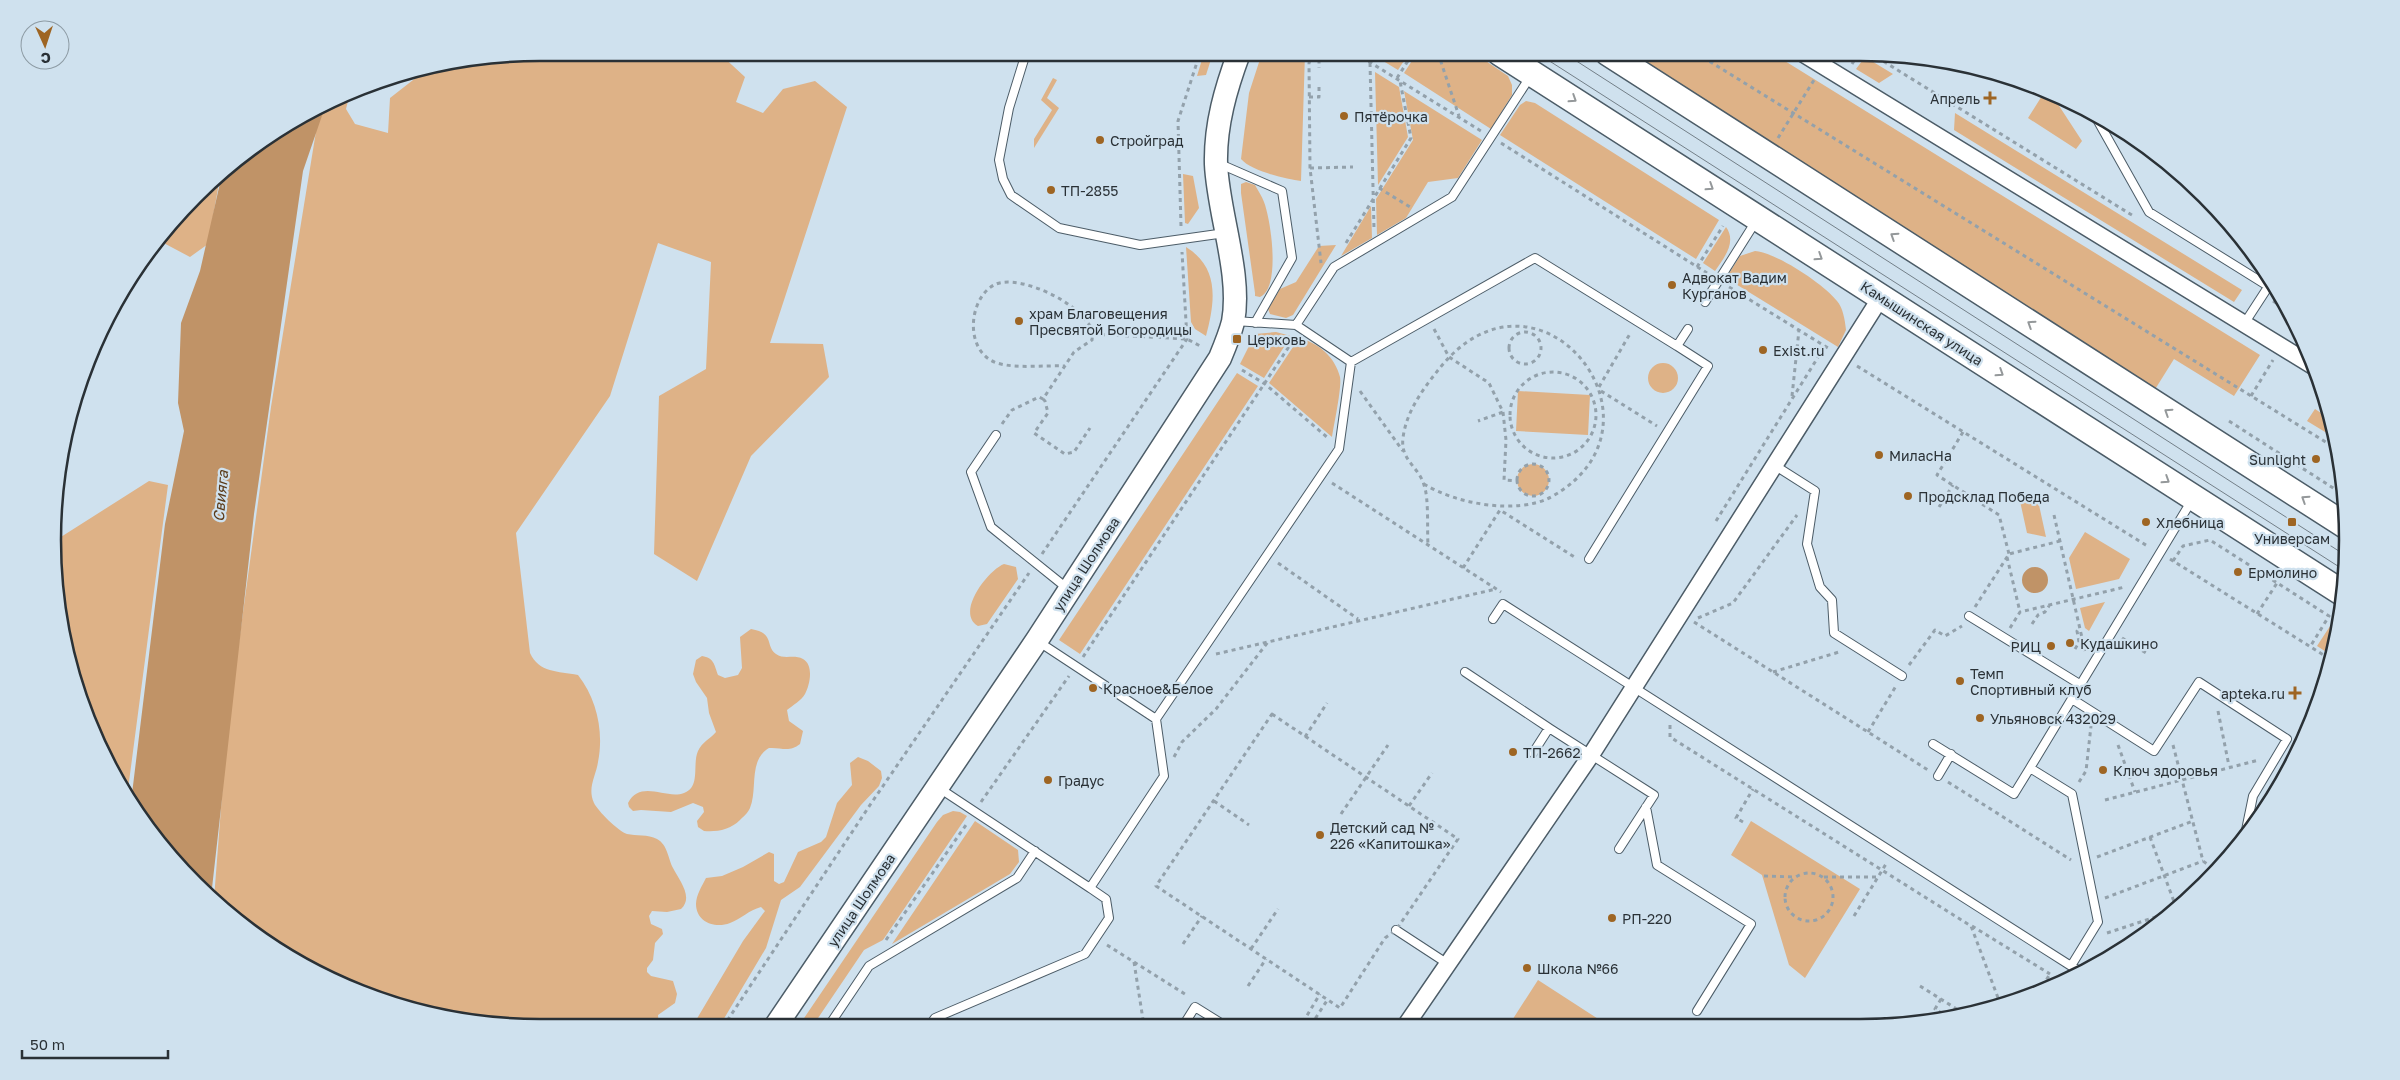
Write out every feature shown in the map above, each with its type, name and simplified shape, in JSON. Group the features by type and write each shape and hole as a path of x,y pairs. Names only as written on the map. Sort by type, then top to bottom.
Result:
{"main road":[{"name":"Камышинская улица","path":"1514,61 2336,589"},
{"path":"1622,61 2338,521"}],"street":[{"name":"улица Шолмова","path":"780,1019 1037,640 1244,322 1225,233 1216,163 1218,128 1226,87 1236,61"},
{"path":"1813,61 2303,360"},
{"path":"1410,1019 1592,755 1633,689 1687,621 1774,465 1881,297"}],"lane":[{"path":"1023,61 1009,108 999,160 1003,179 1011,196 1059,228 1140,245 1225,233"},
{"path":"1298,327 1334,267 1447,202 1457,192 1532,73"},
{"path":"2101,126 2149,212 2261,279"},
{"path":"1216,163 1282,191 1292,258 1244,322"},
{"path":"1706,302 1758,218"},
{"path":"1351,362 1535,258 1708,366 1586,561"},
{"path":"2244,324 2267,289"},
{"path":"1244,322 1298,327 1351,362"},
{"path":"1677,346 1688,329"},
{"path":"1090,888 1164,776 1156,719 1340,449 1351,362"},
{"path":"996,435 971,472 991,527 1070,590"},
{"path":"1774,465 1815,491 1807,544 1820,588 1832,600 1834,632 1902,676"},
{"path":"1933,744 2014,794 2194,498"},
{"path":"1493,619 1503,604 1633,689 2074,968"},
{"path":"1970,616 2081,685"},
{"path":"1037,640 1156,719"},
{"path":"1465,672 1654,795 1619,849"},
{"path":"2072,699 2154,751 2199,682 2288,739 2253,796 2248,820"},
{"path":"1533,753 1549,728"},
{"path":"1938,776 1950,754"},
{"path":"2030,768 2072,794 2089,871 2098,922 2071,966"},
{"path":"934,1019 1085,954 1109,918 1106,899 976,810 938,787"},
{"path":"1646,807 1657,865 1751,924 1697,1011"},
{"path":"833,1019 869,966 1017,878 1035,850"},
{"path":"1396,930 1448,964"},
{"path":"1187,1019 1195,1007 1214,1019"}],"path":[{"path":"728,1019 870,805 1188,339 1181,239 1178,121 1197,61"},
{"path":"1309,61 1310,168 1321,268"},
{"path":"1319,61 1319,68"},
{"path":"1342,250 1411,138 1398,79 1408,61"},
{"path":"1441,61 1460,117"},
{"path":"1711,61 2329,444"},
{"path":"1370,62 2324,656"},
{"path":"1370,62 1375,243"},
{"path":"1883,62 2139,219"},
{"path":"1778,139 1819,66"},
{"path":"1309,97 1319,97 1318,82"},
{"path":"1310,168 1353,167"},
{"path":"1379,188 1424,215"},
{"path":"1697,267 1723,226"},
{"path":"1043,400 1065,366 1074,352 1092,340 1093,329 1068,303 1033,287 1016,283 1001,283 986,292 975,312 973,324 976,345 988,359 1006,365 1065,366"},
{"path":"2263,295 2276,303"},
{"path":"1429,318 1449,357 1489,383 1503,412 1506,440 1504,480 1517,480"},
{"path":"1599,389 1637,322"},
{"path":"1404,451 1405,427 1412,409 1427,384 1449,357 1468,341 1489,329 1506,326 1527,326 1545,332 1572,348 1592,373 1599,389 1602,428 1593,457 1580,477 1567,488 1543,501 1500,506 1446,496 1424,484"},
{"path":"882,946 1077,665 1265,384 1298,327"},
{"path":"1792,398 1799,330"},
{"path":"1529,332 1534,334 1541,343 1540,354 1533,362 1518,362 1511,355 1509,345 1518,333 1529,332"},
{"path":"1092,334 1188,339 1205,349"},
{"path":"2251,396 2275,357"},
{"path":"1242,370 1265,384 1340,449"},
{"path":"1540,373 1561,373 1580,381 1590,392 1595,406 1596,420 1591,434 1583,446 1571,454 1550,457 1530,451 1519,442 1512,430 1511,402 1517,390 1527,380 1540,373"},
{"path":"1349,375 1404,451 1424,484 1428,545"},
{"path":"1599,389 1666,432"},
{"path":"1002,425 1012,410 1039,397 1045,401 1048,413 1034,433 1065,454 1074,452 1090,428"},
{"path":"1478,420 1503,412"},
{"path":"2229,421 2336,490"},
{"path":"1964,432 1937,475 1999,515 2020,612"},
{"path":"1535,464 1544,468 1549,477 1548,487 1541,494 1534,496 1521,491 1517,480 1520,470 1535,464"},
{"path":"1321,476 1508,596"},
{"path":"1939,507 1953,485"},
{"path":"1687,621 1733,603 1815,491"},
{"path":"1534,496 1534,503"},
{"path":"1463,568 1500,510 1586,561"},
{"path":"2054,515 2090,670"},
{"path":"2173,562 2183,546 2210,540 2330,616 2310,647"},
{"path":"1987,588 2008,555 2060,541"},
{"path":"1267,555 1359,620"},
{"path":"2004,637 2020,612 2142,583"},
{"path":"2257,614 2277,583"},
{"path":"1198,658 1496,589"},
{"path":"2032,624 2050,605"},
{"path":"1687,621 1773,672 2089,871"},
{"path":"1868,732 1923,643 1935,630 1945,636 1964,624"},
{"path":"2075,650 2080,642 2077,632 2080,627"},
{"path":"2117,645 2126,629"},
{"path":"2121,637 2146,653"},
{"path":"1164,776 1182,742 1216,710 1268,641"},
{"path":"1773,672 1857,647"},
{"path":"2215,692 2229,766"},
{"path":"1305,737 1327,703"},
{"path":"1670,712 1670,737 2050,974"},
{"path":"1272,714 1366,777 1458,839 1396,930 1385,938 1340,1008 1156,886 1272,714"},
{"path":"2072,794 2086,771 2092,719 2095,714"},
{"path":"2110,723 2135,792"},
{"path":"2169,728 2203,862 2210,867"},
{"path":"1341,814 1388,745"},
{"path":"2105,800 2229,766 2278,756"},
{"path":"1409,806 1432,773"},
{"path":"1743,822 1736,818 1753,789"},
{"path":"1214,800 1249,825"},
{"path":"2086,860 2193,821"},
{"path":"2150,837 2174,902"},
{"path":"1854,916 1893,853"},
{"path":"2094,902 2203,862"},
{"path":"1764,876 1796,877 1808,873 1823,877 1878,876"},
{"path":"1796,877 1788,885 1785,900 1793,915 1807,921 1822,918 1832,905 1832,890 1823,877"},
{"path":"1251,949 1278,909"},
{"path":"1183,944 1202,916"},
{"path":"2088,939 2154,917"},
{"path":"1972,926 1998,998"},
{"path":"1096,938 1191,998 1195,1007"},
{"path":"2045,981 2060,958"},
{"path":"1248,986 1266,959"},
{"path":"1134,962 1143,1019"},
{"path":"1920,986 1957,1009"},
{"path":"1305,1019 1320,994"},
{"path":"1315,1019 1328,999"},
{"path":"1940,1012 1935,1009 1941,999"}],"shaded area":[{"path":"540,61 728,61 745,77 736,102 763,113 783,89 815,81 847,107 770,343 823,344 829,377 751,456 697,581 654,554 659,396 706,369 711,262 658,243 610,396 516,533 530,653 534,660 544,668 578,675 585,684 594,705 599,728 600,751 591,792 594,803 623,832 631,835 650,836 661,842 666,848 671,864 686,894 685,904 681,909 667,912 652,911 649,916 651,924 662,929 663,934 655,943 653,960 647,968 647,972 651,976 673,981 677,994 675,1003 658,1015 658,1019 509,1018 447,1010 416,1002 357,982 301,955 249,920 215,891 227,730 271,407 319,116 348,102 346,109 355,124 388,133 390,98 415,78 478,65"},
{"path":"1202,61 1210,61 1206,75 1197,76"},
{"path":"1259,61 1305,61 1301,181 1260,171 1241,159 1249,93"},
{"path":"1383,61 1404,61 1398,70"},
{"path":"1412,61 1486,61 1508,76 1512,85 1512,95 1491,129 1404,73"},
{"path":"1642,61 1785,61 2260,355 2234,396 2174,359 2154,391"},
{"path":"1862,61 1872,61 1893,74 1879,83 1856,69"},
{"path":"1375,72 1399,87 1408,137 1378,185"},
{"path":"1053,78 1057,80 1047,98 1059,108 1034,148 1034,139 1052,110 1041,100"},
{"path":"1404,91 1482,140 1458,178 1428,182 1406,218 1377,235 1376,199 1413,140"},
{"path":"2041,97 2043,98 2058,105 2082,141 2076,149 2028,118"},
{"path":"1526,101 1535,103 1719,220 1696,259 1500,135 1520,105"},
{"path":"1955,113 2242,290 2234,302 1954,130"},
{"path":"1183,174 1193,176 1199,208 1188,224 1185,223"},
{"path":"1246,182 1255,185 1263,200 1267,211 1271,238 1272,268 1270,281 1266,291 1260,297 1255,296 1241,193 1241,184"},
{"path":"219,185 208,244 190,257 164,243 201,201"},
{"path":"1371,206 1372,238 1341,256"},
{"path":"1726,227 1729,233 1730,244 1715,271 1703,263"},
{"path":"1336,245 1293,315 1286,318 1270,314 1268,309 1280,289 1296,282 1319,246"},
{"path":"1186,247 1197,255 1210,275 1213,298 1206,336 1195,329 1191,322"},
{"path":"1755,251 1774,257 1799,270 1831,294 1842,311 1846,330 1838,347 1726,278 1740,256"},
{"path":"1276,332 1291,336 1264,378 1240,364 1255,334"},
{"path":"1299,338 1319,347 1330,357 1338,370 1340,389 1332,437 1269,383"},
{"path":"1663,363 1674,367 1678,378 1674,389 1663,393 1652,389 1648,378 1652,367"},
{"path":"1237,373 1258,386 1080,654 1059,640"},
{"path":"1518,391 1590,395 1588,435 1516,431"},
{"path":"2315,409 2321,413 2326,433 2307,421"},
{"path":"1533,464 1539,465 1544,469 1548,474 1548,486 1544,491 1539,495 1533,496 1527,495 1522,491 1518,486 1517,480 1518,474 1522,469 1527,465"},
{"path":"149,481 168,485 129,785 98,723 78,664 65,602 61,537"},
{"path":"2018,492 2039,505 2046,537 2027,533"},
{"path":"2085,532 2130,559 2119,579 2076,589 2069,558"},
{"path":"1004,564 1016,567 1018,579 987,624 978,626 972,620 970,612 976,592 990,574"},
{"path":"2105,602 2089,631 2085,628 2080,608"},
{"path":"2331,624 2325,651 2317,646"},
{"path":"751,629 763,633 767,637 773,651 779,656 803,659 809,666 809,681 805,694 787,710 789,721 803,731 800,744 789,749 769,748 762,753 756,767 750,808 740,820 728,828 718,831 704,831 698,827 697,821 704,812 703,807 693,803 671,812 633,811 628,803 633,796 640,792 677,794 684,793 693,786 698,751 716,732 709,713 707,698 693,674 696,660 702,656 709,658 713,662 718,675 725,678 738,675 742,668 740,637"},
{"path":"858,757 868,761 881,771 882,778 879,786 861,805 800,887 781,900 766,948 724,1019 697,1019 743,941 765,911 761,907 757,908 724,925 707,923 699,915 696,904 698,894 706,878 722,876 743,867 769,852 774,854 774,881 779,884 784,882 798,852 821,842 826,837 837,803 852,785 850,763"},
{"path":"953,811 967,816 883,940 864,950 817,1019 803,1019 937,822 943,815"},
{"path":"975,821 1018,850 1019,862 1010,874 892,944"},
{"path":"1751,821 1860,889 1805,978 1789,965 1762,875 1731,855"},
{"path":"1538,980 1598,1019 1513,1019"}],"water":[{"name":"Свияга","path":"323,114 303,171 254,514 212,889 180,856 132,791 165,524 184,431 178,403 181,323 200,271 220,184 274,142"},
{"path":"2035,567 2044,571 2048,580 2044,589 2035,593 2026,589 2022,580 2026,571"}],"tram line":[{"path":"1549,61 2338,566"},
{"path":"1576,61 2339,551"}],"place":[{"name":"Апрель","path":"1990,98"},
{"name":"Пятёрочка","path":"1344,116"},
{"name":"Стройград","path":"1100,140"},
{"name":"ТП-2855","path":"1051,190"},
{"name":"Адвокат Вадим Курганов","path":"1672,285"},
{"name":"храм Благовещения Пресвятой Богородицы","path":"1019,321"},
{"name":"Церковь","path":"1237,339"},
{"name":"Exist.ru","path":"1763,350"},
{"name":"МиласНа","path":"1879,455"},
{"name":"Sunlight","path":"2316,459"},
{"name":"Продсклад Победа","path":"1908,496"},
{"name":"Хлебница","path":"2146,522"},
{"name":"Универсам","path":"2292,522"},
{"name":"Ермолино","path":"2238,572"},
{"name":"Кудашкино","path":"2070,643"},
{"name":"РИЦ","path":"2051,646"},
{"name":"Темп Спортивный клуб","path":"1960,681"},
{"name":"Красное&Белое","path":"1093,688"},
{"name":"apteka.ru","path":"2295,693"},
{"name":"Ульяновск 432029","path":"1980,718"},
{"name":"ТП-2662","path":"1513,752"},
{"name":"Ключ здоровья","path":"2103,770"},
{"name":"Градус","path":"1048,780"},
{"name":"Детский сад № 226 «Капитошка»","path":"1320,835"},
{"name":"РП-220","path":"1612,918"},
{"name":"Школа №66","path":"1527,968"}]}
